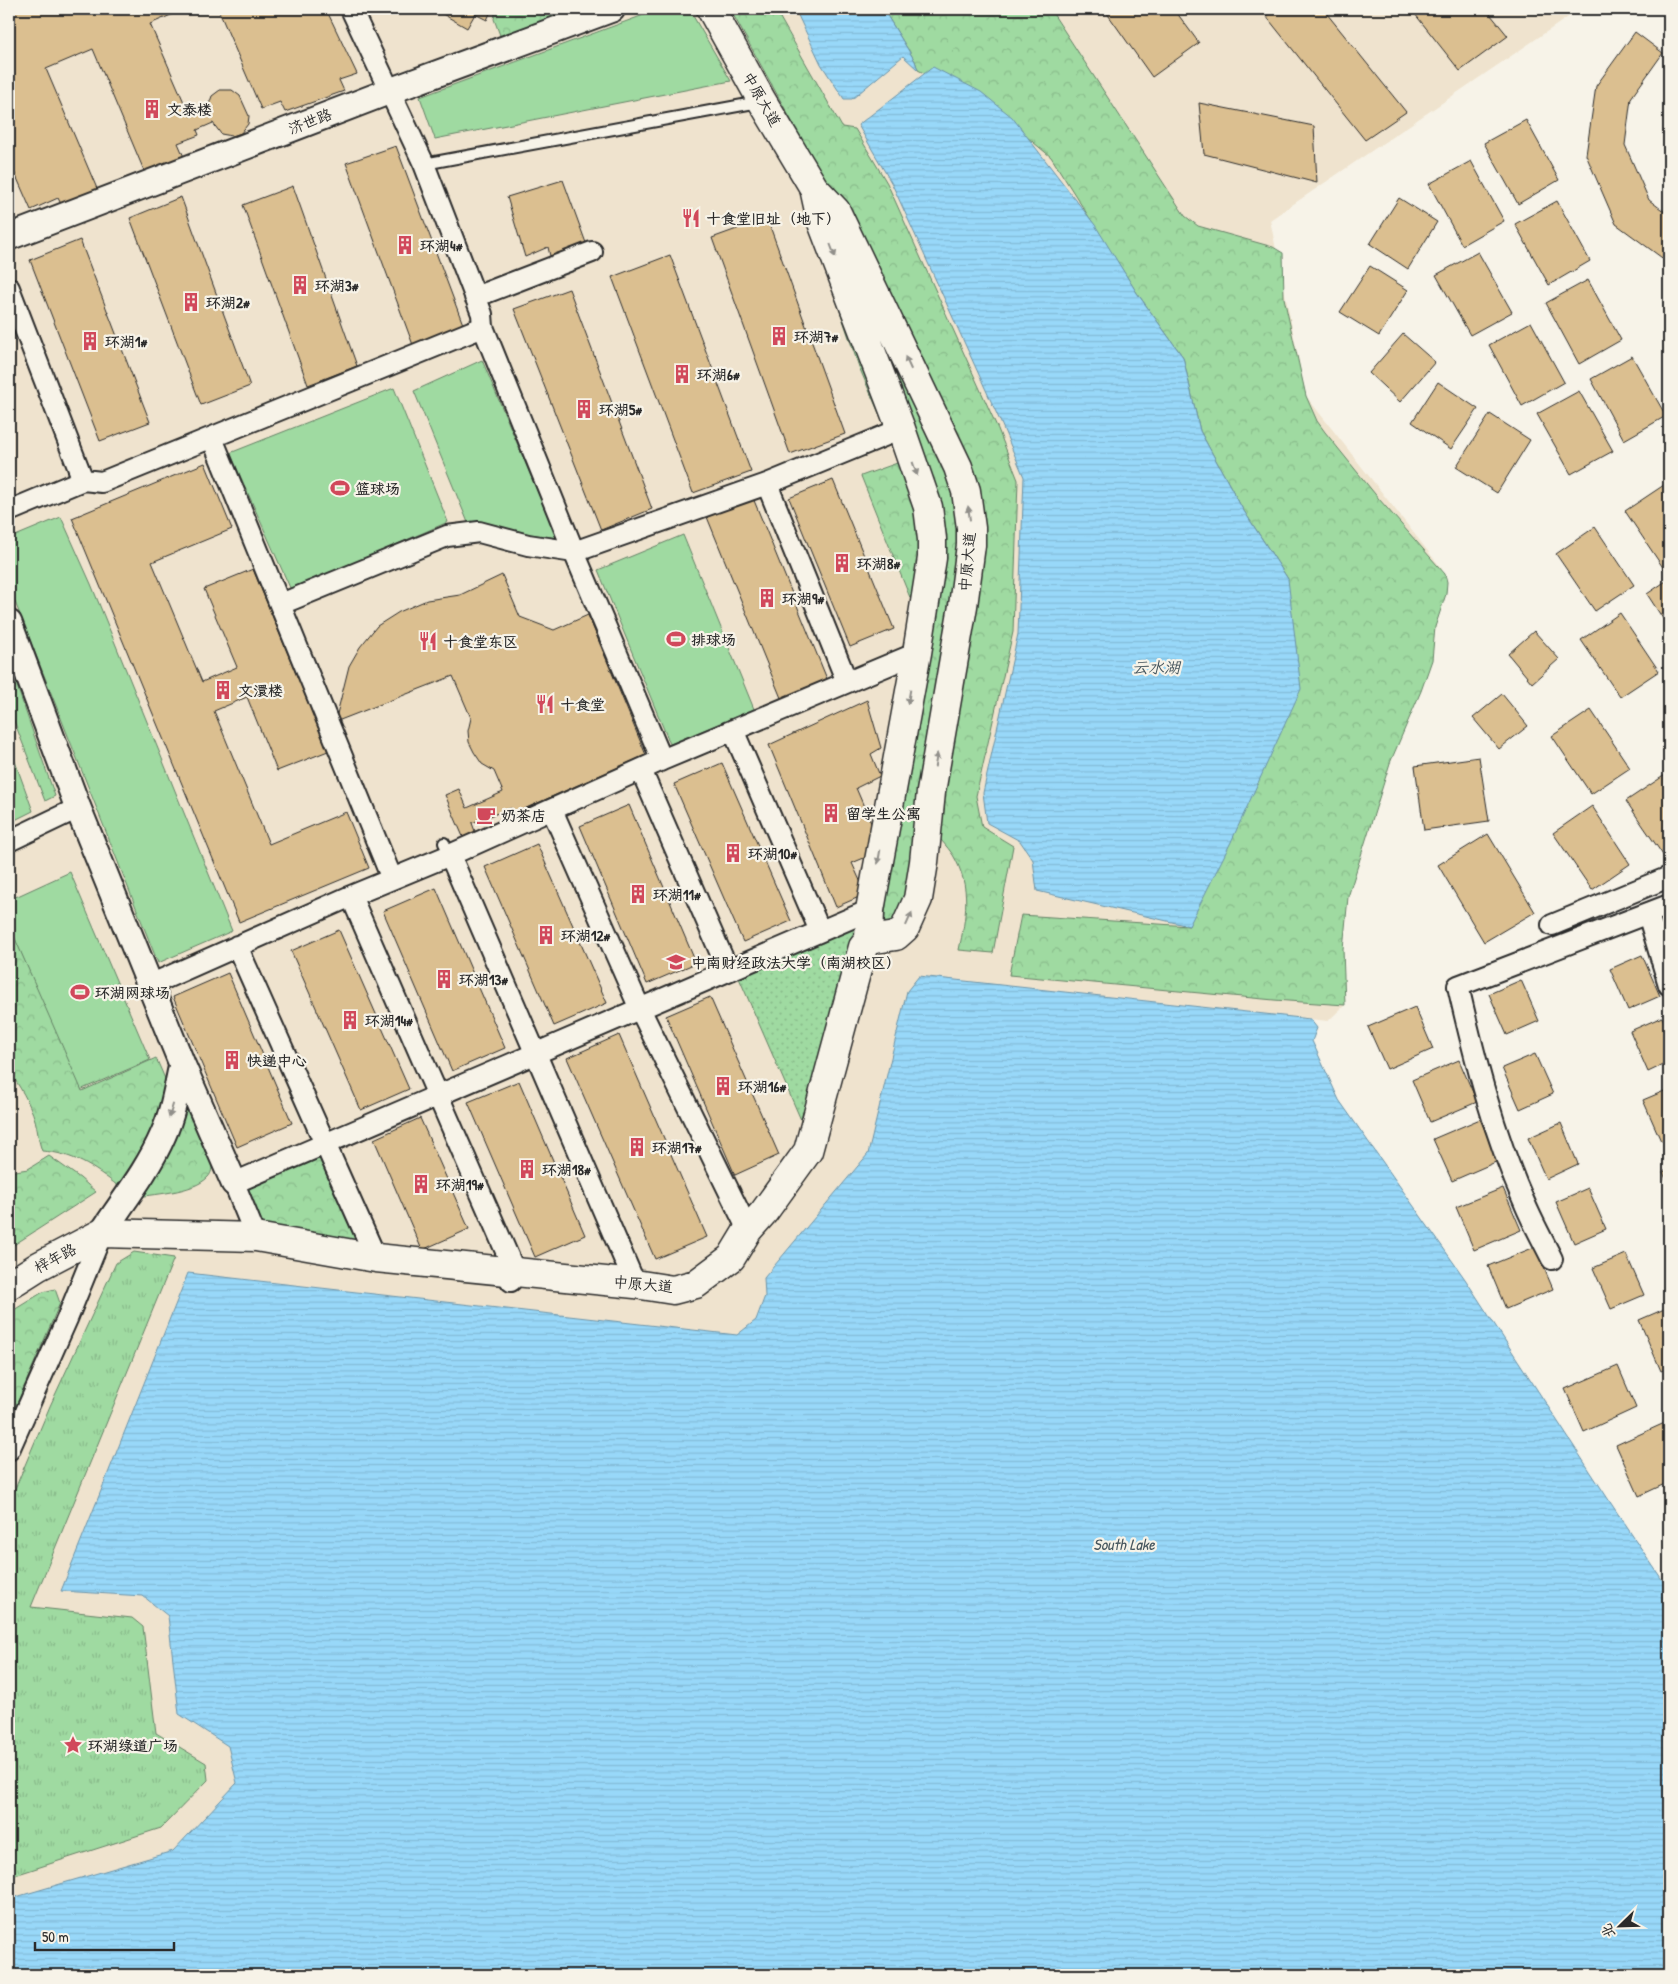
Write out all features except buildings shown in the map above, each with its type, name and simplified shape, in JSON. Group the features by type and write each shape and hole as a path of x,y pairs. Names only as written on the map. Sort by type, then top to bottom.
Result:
{"main road":[{"name":"中原大道","path":"102,1233 256,1238 513,1278 635,1284 672,1290 696,1284 731,1258 748,1230 764,1212 808,1151 862,947 869,940 896,936 905,928 918,899 931,792 963,606 971,545 971,528 966,491 958,467 836,211 814,188 762,101 711,9"},
{"name":"中原大道","path":"814,188 820,220 901,429 926,500 931,524 932,558 917,653 870,910 869,940"},
{"name":"梓年路","path":"9,1285 39,1266 102,1233"}],"street":[{"path":"351,9 424,164 482,314 483,327 574,552 662,760"},
{"name":"济世路","path":"9,237 390,90 612,9"},
{"path":"475,297 592,252"},
{"path":"9,288 83,480"},
{"path":"9,511 83,480 102,482 483,327"},
{"path":"281,604 446,536 458,533 479,532 528,545 574,552 767,484 901,429"},
{"path":"212,438 392,879"},
{"path":"767,484 847,682"},
{"path":"9,623 78,808 182,1064 256,1238"},
{"path":"150,985 392,879 447,849 552,810 662,760 917,653"},
{"path":"733,730 820,931"},
{"path":"640,770 728,970"},
{"path":"9,841 78,808"},
{"path":"552,810 640,1009 748,1230"},
{"path":"447,849 635,1284"},
{"path":"1552,925 1669,877"},
{"path":"351,896 439,1096 513,1278"},
{"path":"1552,1259 1524,1204 1500,1140 1474,1054 1458,986 1669,905"},
{"path":"234,1183 870,910"},
{"path":"1648,914 1669,985"},
{"path":"238,946 376,1258"},
{"path":"9,1450 67,1319 102,1233 136,1182 163,1135 182,1064"}],"lane":[{"path":"424,164 762,101"},
{"path":"918,568 926,594"}],"shaded area":[{"name":"中南财经政法大学（南湖校区）","path":"9,9 1580,9 1270,220 1306,396 1442,569 1432,660 1421,691 1390,763 1348,897 1343,949 1345,1005 1328,1021 919,976 907,992 868,1154 764,1278 765,1296 756,1320 737,1335 188,1273 61,1591 143,1596 168,1616 179,1714 228,1746 237,1784 173,1851 9,1903"}],"green space":[{"path":"496,9 575,9 501,38 494,19"},
{"path":"660,9 689,9 731,81 435,139 420,97"},
{"path":"730,9 775,9 842,127 855,129 887,183 998,429 1018,480 1013,632 976,796 982,827 1013,846 993,953 959,950 966,902 963,879 953,855 931,828 977,533 833,196"},
{"path":"883,9 1050,9 1185,216 1198,226 1273,247 1283,253 1284,298 1306,396 1317,421 1379,499 1445,574 1447,582 1446,594 1435,627 1432,660 1421,691 1390,763 1348,897 1343,949 1345,1005 1009,975 1021,915 1189,926 1288,579 1242,508 1200,431 1183,357 1137,293 1051,157 992,108 918,70 915,61"},
{"path":"813,232 844,237 961,496 964,557 904,914 884,929 892,823 915,610 861,476 900,462 859,367"},
{"path":"482,360 557,538 469,525 414,391"},
{"name":"篮球场","path":"394,388 448,522 291,590 230,453"},
{"path":"61,517 91,584 232,931 158,963 9,587 9,540"},
{"name":"排球场","path":"683,535 754,709 670,744 598,570"},
{"path":"9,663 55,796 45,801 9,708"},
{"path":"9,745 33,811 9,823"},
{"name":"环湖网球场","path":"70,872 150,1060 80,1090 9,925 9,900"},
{"path":"862,923 808,1136 739,978"},
{"path":"9,925 82,1091 156,1058 173,1097 141,1171 118,1186 82,1162 53,1152 42,1151 30,1107 9,1071"},
{"path":"184,1095 212,1163 210,1174 201,1182 183,1190 132,1198"},
{"path":"324,1149 365,1242 258,1226 240,1184"},
{"path":"49,1156 96,1192 9,1248 9,1172 28,1169"},
{"path":"134,1252 174,1258 31,1607 132,1618 143,1627 156,1733 206,1763 208,1780 161,1828 9,1877 9,1503 50,1406 116,1263"},
{"path":"55,1289 60,1303 9,1422 9,1313 43,1292"}],"water":[{"path":"795,9 883,9 915,61 918,70 903,56 852,99 844,99 821,64"},
{"name":"云水湖","path":"933,67 981,92 1012,117 1095,225 1137,293 1183,357 1200,431 1242,508 1288,579 1301,689 1231,842 1189,926 1037,891 1033,860 1020,841 987,823 983,793 1018,634 1024,477 892,184 858,125"},
{"name":"South Lake","path":"919,976 1310,1019 1317,1028 1312,1041 1339,1100 1465,1279 1669,1590 1669,1975 9,1975 9,1899 173,1851 237,1783 228,1746 179,1714 168,1616 143,1596 61,1591 188,1273 737,1335 756,1320 765,1296 764,1278 868,1154 907,991"}],"place":[{"name":"文泰楼","path":"152,109"},
{"name":"十食堂旧址（地下）","path":"691,218"},
{"name":"环湖4#","path":"405,245"},
{"name":"环湖3#","path":"300,285"},
{"name":"环湖2#","path":"191,302"},
{"name":"环湖7#","path":"779,336"},
{"name":"环湖1#","path":"90,341"},
{"name":"环湖6#","path":"682,374"},
{"name":"环湖5#","path":"584,409"},
{"name":"篮球场","path":"340,488"},
{"name":"环湖8#","path":"842,563"},
{"name":"环湖9#","path":"767,598"},
{"name":"排球场","path":"676,639"},
{"name":"十食堂东区","path":"428,641"},
{"name":"文澴楼","path":"223,690"},
{"name":"十食堂","path":"545,704"},
{"name":"留学生公寓","path":"831,813"},
{"name":"奶茶店","path":"486,815"},
{"name":"环湖10#","path":"733,853"},
{"name":"环湖11#","path":"638,894"},
{"name":"环湖12#","path":"546,935"},
{"name":"中南财经政法大学（南湖校区）","path":"676,962"},
{"name":"环湖13#","path":"444,979"},
{"name":"环湖网球场","path":"80,992"},
{"name":"环湖14#","path":"350,1020"},
{"name":"快递中心","path":"232,1060"},
{"name":"环湖16#","path":"723,1086"},
{"name":"环湖17#","path":"637,1147"},
{"name":"环湖18#","path":"527,1169"},
{"name":"环湖19#","path":"421,1184"},
{"name":"环湖绿道广场","path":"73,1745"}]}
